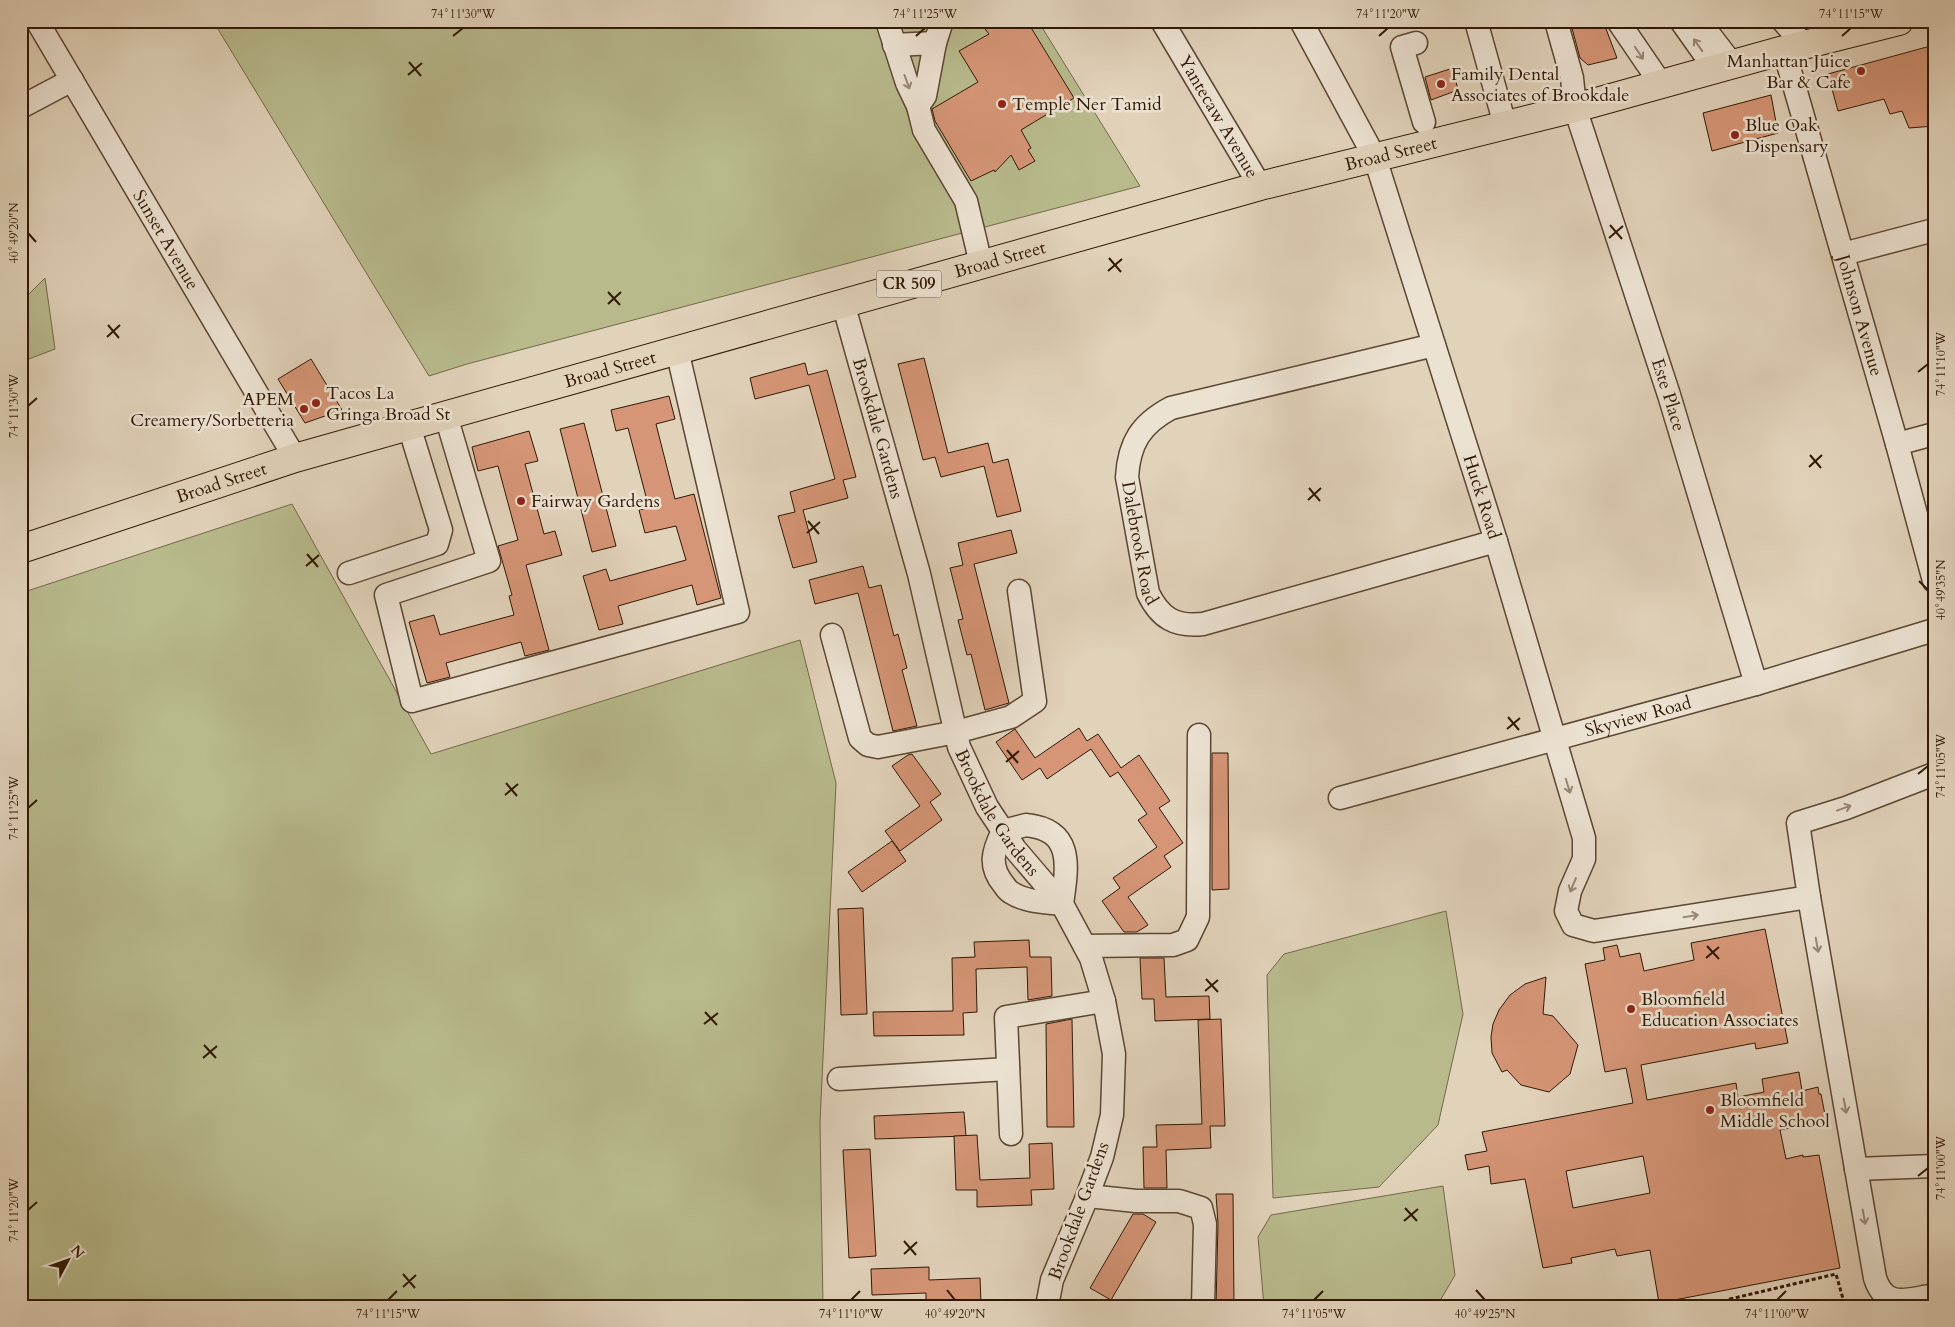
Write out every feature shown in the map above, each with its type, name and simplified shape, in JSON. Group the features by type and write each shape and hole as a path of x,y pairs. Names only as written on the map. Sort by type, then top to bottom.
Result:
{"main road":[{"name":"Broad Street","path":"21,549 295,458 981,264 1260,186 1575,108 1899,21"}],"street":[{"name":"Sunset Avenue","path":"37,21 295,458"},
{"path":"887,21 894,45 918,106 924,130 966,201 981,264"},
{"path":"918,106 925,96 935,43 942,21"},
{"name":"Yantecaw Avenue","path":"1162,21 1260,186"},
{"name":"Huck Road","path":"1301,21 1375,158 1496,541 1584,838 1584,859 1570,891 1566,911 1573,925 1594,931 1809,897"},
{"path":"1476,21 1505,125"},
{"name":"Este Place","path":"1556,21 1572,78 1575,108 1669,395 1756,684"},
{"path":"1618,21 1660,84"},
{"path":"1681,21 1724,67"},
{"path":"1699,21 1724,67"},
{"path":"1784,21 1794,48"},
{"path":"894,45 935,43"},
{"path":"1416,44 1402,47 1424,122"},
{"name":"Johnson Avenue","path":"1794,48 1842,254 1934,581"},
{"path":"21,107 72,80"},
{"path":"1842,254 1934,230"},
{"name":"Brookdale Gardens","path":"843,303 919,574 959,747 987,806 1003,831 1015,849 1062,904 1091,958 1104,1001 1114,1054 1112,1115 1102,1157 1088,1196 1052,1280 1047,1306"},
{"name":"Dalebrook Road","path":"1434,345 1171,408 1147,424 1138,435 1132,448 1127,476 1148,593 1154,606 1164,616 1176,622 1190,625 1203,624 1496,541"},
{"path":"446,416 490,561 386,596 412,701 738,612 678,350"},
{"path":"349,573 437,544 441,530 409,426"},
{"path":"1897,444 1934,434"},
{"path":"832,635 860,738 868,746 878,747 956,732 1011,717 1035,702 1019,591"},
{"name":"Skyview Road","path":"1340,798 1756,684 1934,630"},
{"path":"1085,946 1173,945 1187,940 1198,917 1199,735"},
{"path":"1934,774 1846,808 1798,824 1809,897 1878,1287 1887,1297 1895,1301 1934,1295"},
{"path":"1026,825 1038,826 1049,832 1064,848 1067,870 1062,904 1024,898 1011,893 1000,880 993,866 995,846 1003,831 1026,825"},
{"path":"1011,1134 1006,1017 1104,1001"},
{"path":"840,1079 1008,1069"},
{"path":"1856,1169 1934,1166"},
{"path":"1088,1196 1136,1201 1179,1201 1201,1208 1205,1224 1202,1306"}],"path":[{"path":"1731,1306 1730,1299 1836,1274 1845,1306"}],"green space":[{"path":"213,21 1038,21 1140,186 467,364 429,376"},
{"path":"45,278 55,349 21,362 21,302"},
{"path":"292,504 431,754 800,640 836,783 820,1122 823,1306 21,1306 21,593"},
{"path":"1446,911 1463,1014 1438,1125 1379,1187 1273,1198 1267,975 1284,954"},
{"path":"1443,1186 1455,1275 1437,1306 1264,1306 1258,1237 1271,1215"}],"building":[{"name":"Temple Ner Tamid","path":"998,21 1027,21 1074,98 1021,130 1031,148 1028,150 1035,161 1019,170 1011,155 995,172 994,170 971,181 935,121 932,109 978,82 959,51 989,34 985,29"},
{"path":"1570,21 1603,21 1617,58 1588,65 1580,58"},
{"path":"1934,45 1934,126 1909,128 1902,111 1890,114 1884,99 1838,111 1828,74"},
{"name":"Family Dental Associates of Brookdale","path":"1453,68 1458,90 1431,100 1425,77"},
{"path":"1771,95 1778,133 1712,151 1703,113"},
{"path":"924,358 948,453 988,443 993,463 1008,459 1021,511 997,517 984,466 941,477 935,457 923,460 898,364"},
{"path":"311,359 342,410 305,423 278,379"},
{"path":"805,363 808,375 827,370 856,477 843,480 848,498 803,510 817,562 793,568 778,516 795,512 790,492 835,479 809,385 755,399 750,378"},
{"path":"669,396 675,419 656,424 675,499 694,494 721,598 697,605 692,585 618,606 623,624 599,630 583,576 606,569 610,581 686,560 676,526 645,533 639,510 649,508 628,428 616,431 611,410"},
{"path":"584,423 616,546 592,552 560,429"},
{"path":"529,431 538,461 525,464 544,534 555,531 562,555 526,565 549,650 525,656 521,642 446,663 450,677 427,683 409,622 434,615 440,635 514,615 509,596 512,595 498,546 518,540 498,466 478,471 472,447"},
{"path":"1011,530 1017,553 974,564 1009,703 985,710 971,654 967,655 958,620 963,619 950,568 963,565 958,543"},
{"path":"863,566 869,588 881,585 894,636 898,634 907,668 902,670 917,726 893,731 858,593 815,604 809,580"},
{"path":"1079,728 1087,741 1098,734 1121,768 1139,755 1170,801 1159,808 1183,843 1164,856 1171,867 1128,897 1148,925 1137,932 1124,932 1102,901 1120,888 1113,878 1157,847 1138,820 1147,814 1118,772 1110,777 1091,749 1047,779 1040,768 1022,780 996,742 1015,729 1035,758"},
{"path":"1212,753 1228,753 1229,889 1212,890"},
{"path":"912,754 941,794 930,802 942,820 900,851 885,831 920,806 892,766"},
{"path":"892,841 906,861 862,892 848,872"},
{"path":"863,908 867,1014 841,1015 838,909"},
{"name":"Bloomfield Middle School","path":"1765,929 1788,1043 1756,1049 1755,1043 1641,1065 1647,1100 1736,1083 1738,1097 1764,1092 1762,1079 1799,1072 1802,1091 1818,1087 1826,1120 1780,1130 1786,1159 1803,1155 1803,1157 1819,1155 1840,1268 1659,1303 1650,1250 1617,1256 1615,1249 1571,1258 1572,1263 1543,1268 1525,1179 1491,1184 1489,1166 1468,1170 1465,1155 1487,1151 1482,1132 1633,1103 1626,1068 1605,1072 1585,964 1605,960 1603,948 1617,945 1620,957 1640,953 1644,971 1694,960 1691,943","holes":["1643,1156 1650,1193 1573,1208 1566,1171"]},
{"path":"1029,940 1030,957 1051,957 1052,996 1028,1000 1027,967 976,969 977,1012 963,1013 964,1035 874,1036 873,1012 953,1011 952,958 975,957 974,942"},
{"path":"1140,958 1164,958 1166,997 1209,996 1210,1019 1155,1021 1154,999 1142,999"},
{"path":"1546,977 1543,1014 1553,1016 1578,1045 1570,1074 1549,1092 1521,1085 1507,1070 1502,1072 1492,1053 1491,1037 1493,1024 1499,1010 1510,995 1525,984"},
{"path":"1072,1019 1074,1127 1047,1127 1046,1024"},
{"path":"1221,1019 1225,1126 1210,1126 1211,1148 1166,1150 1167,1188 1144,1188 1143,1147 1157,1147 1156,1125 1202,1124 1198,1020"},
{"path":"964,1112 966,1136 875,1139 874,1116"},
{"path":"977,1135 980,1180 1030,1178 1029,1144 1052,1143 1054,1189 1031,1190 1032,1205 977,1207 977,1190 956,1190 954,1136"},
{"path":"870,1149 876,1256 849,1258 843,1150"},
{"path":"1216,1194 1233,1194 1234,1306 1216,1306 1218,1224"},
{"path":"1133,1214 1143,1214 1156,1222 1111,1300 1090,1288"},
{"path":"929,1267 929,1280 980,1278 981,1303 926,1305 926,1293 872,1295 871,1269"}],"place":[{"name":"Manhattan Juice Bar & Cafe","path":"1861,71"},
{"name":"Family Dental Associates of Brookdale","path":"1441,84"},
{"name":"Temple Ner Tamid","path":"1002,104"},
{"name":"Blue Oak Dispensary","path":"1735,135"},
{"name":"Tacos La Gringa Broad St","path":"316,403"},
{"name":"APEM Creamery/Sorbetteria","path":"304,409"},
{"name":"Fairway Gardens","path":"521,501"},
{"name":"Bloomfield Education Associates","path":"1631,1009"},
{"name":"Bloomfield Middle School","path":"1710,1110"}]}
